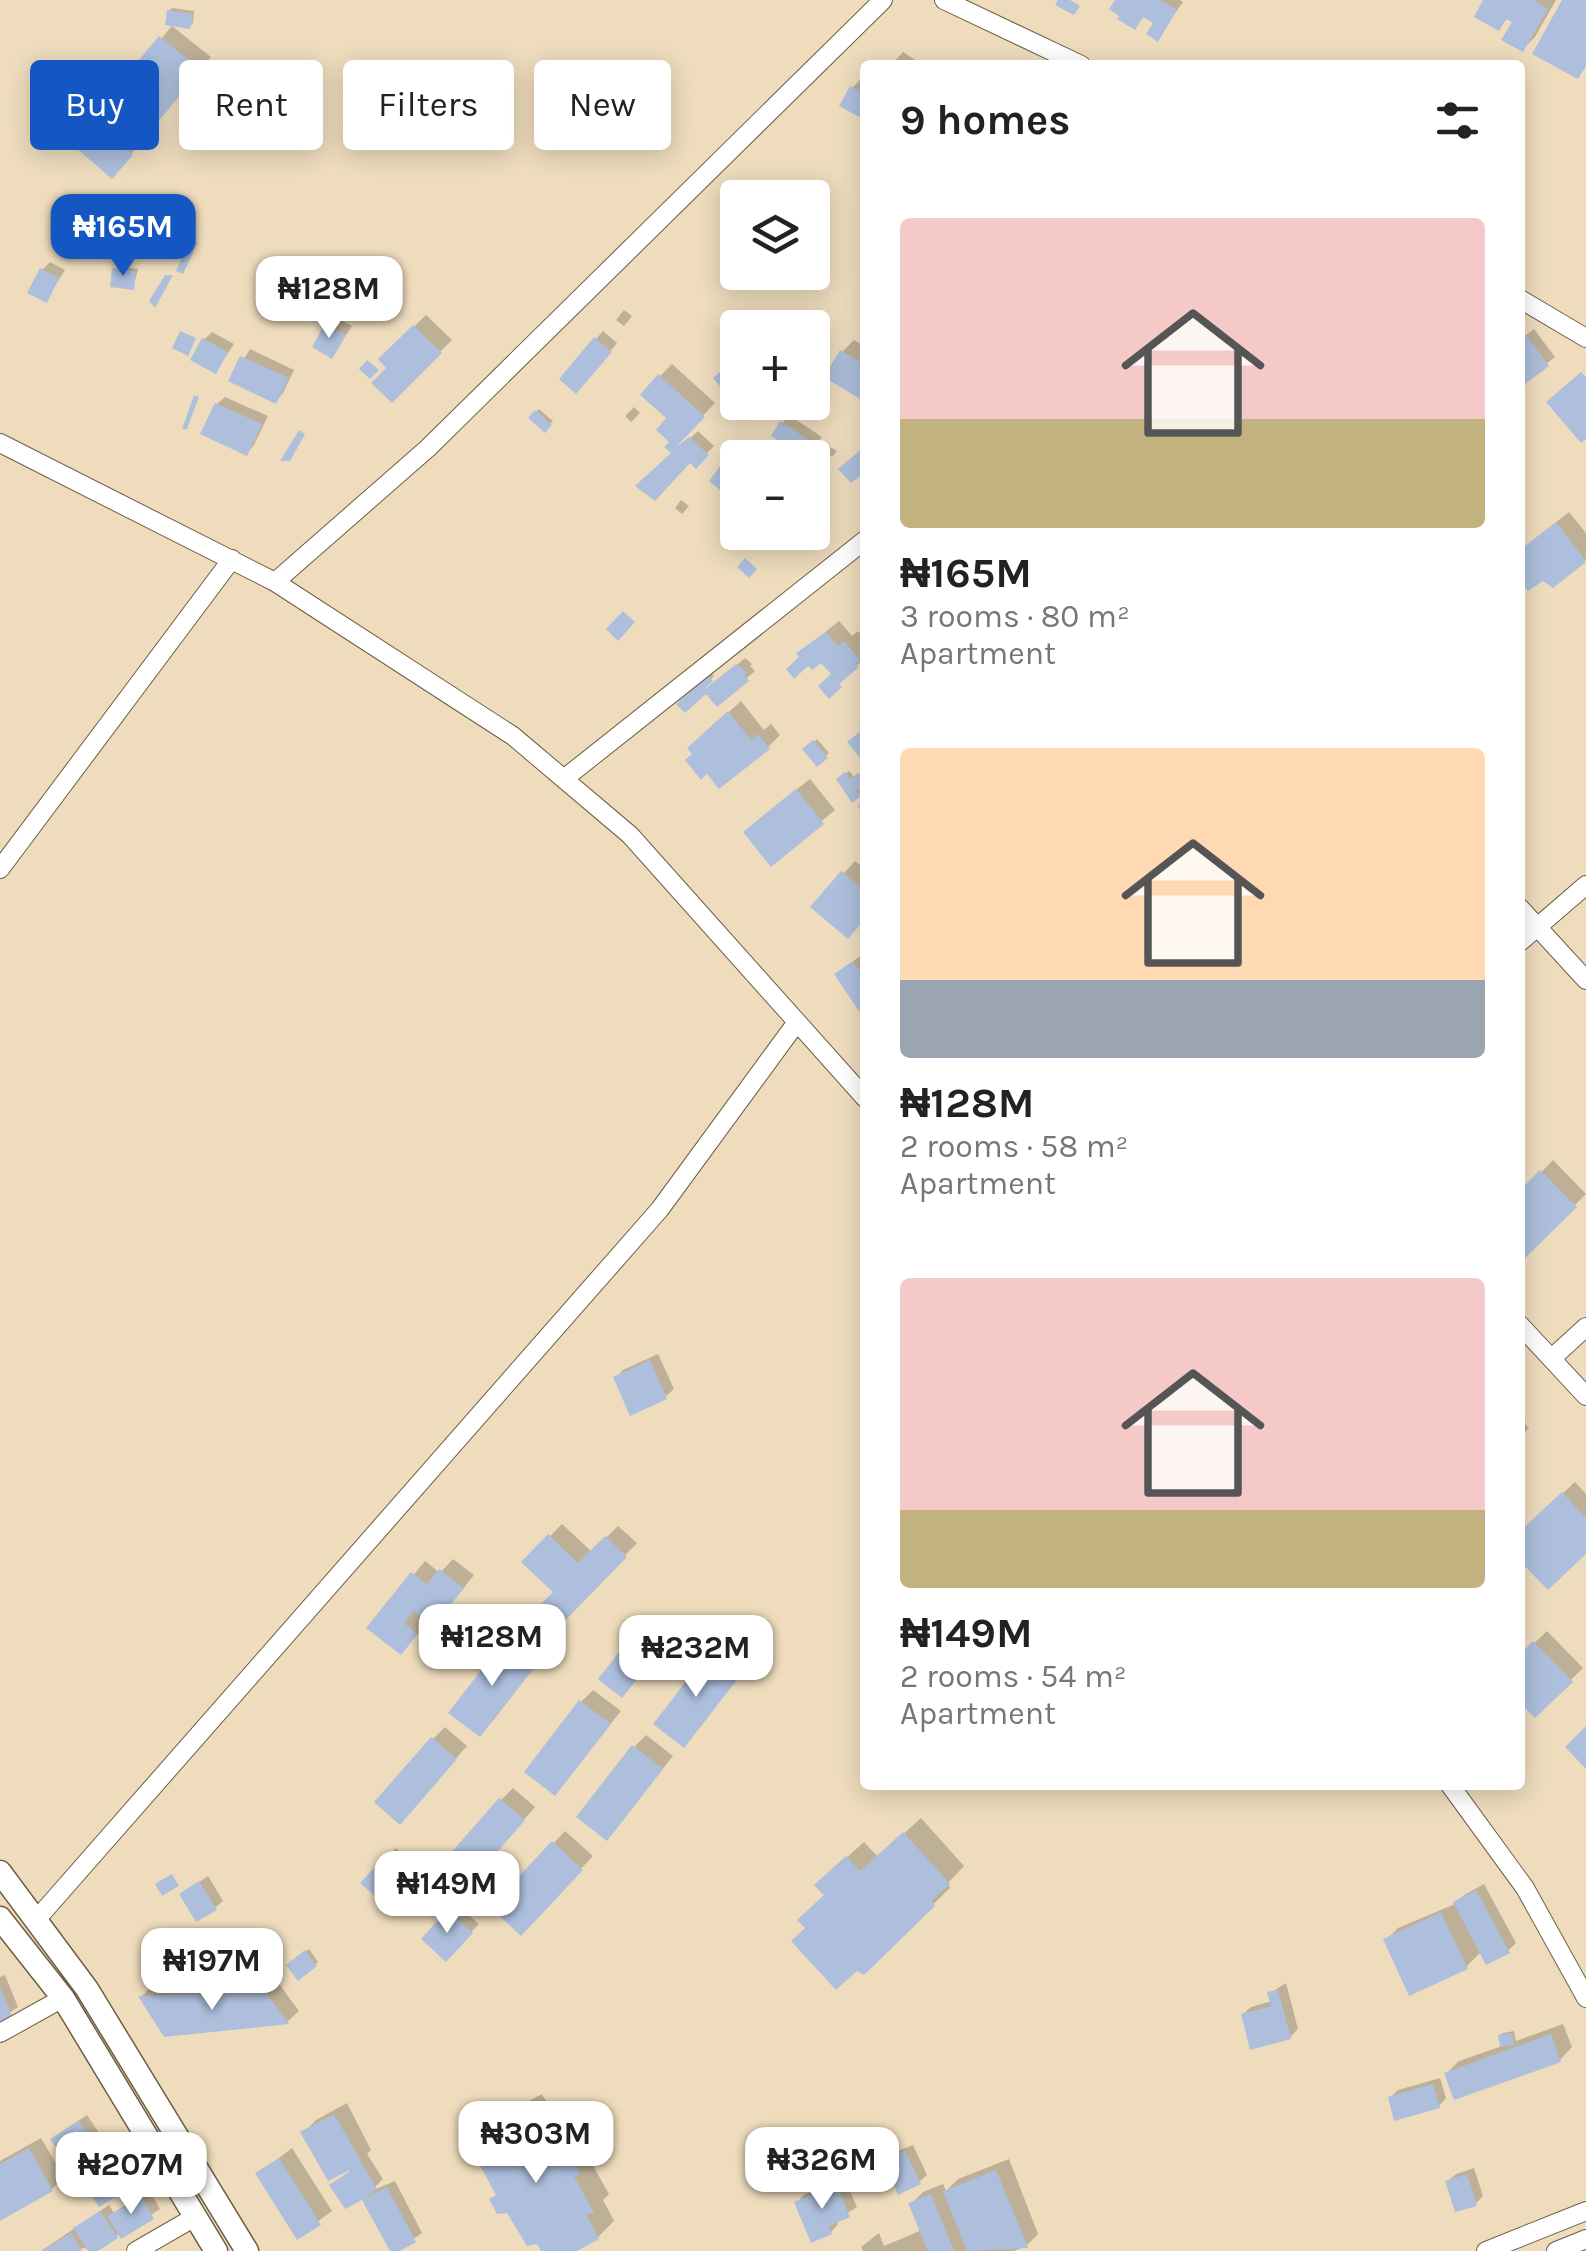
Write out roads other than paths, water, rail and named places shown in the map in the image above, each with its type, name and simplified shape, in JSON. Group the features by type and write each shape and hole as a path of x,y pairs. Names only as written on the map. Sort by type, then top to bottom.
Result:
{"street":[{"path":"274,582 428,448 883,0"},
{"path":"944,0 1070,60"},
{"path":"1525,302 1586,338"},
{"path":"0,443 274,582 513,736 630,835 860,1092"},
{"path":"566,778 860,553"},
{"path":"0,869 232,559"},
{"path":"1525,938 1586,885"},
{"path":"1525,914 1586,980"},
{"path":"36,1920 660,1210 797,1022"},
{"path":"1552,1358 1586,1327"},
{"path":"1525,1330 1586,1396"},
{"path":"1454,1790 1525,1888 1586,1998"},
{"path":"0,1872 87,1989 248,2251"},
{"path":"0,1918 62,1998 216,2251"},
{"path":"0,2033 62,1998"},
{"path":"1486,2251 1586,2211"},
{"path":"136,2251 195,2216"},
{"path":"1556,2251 1586,2239"}]}
